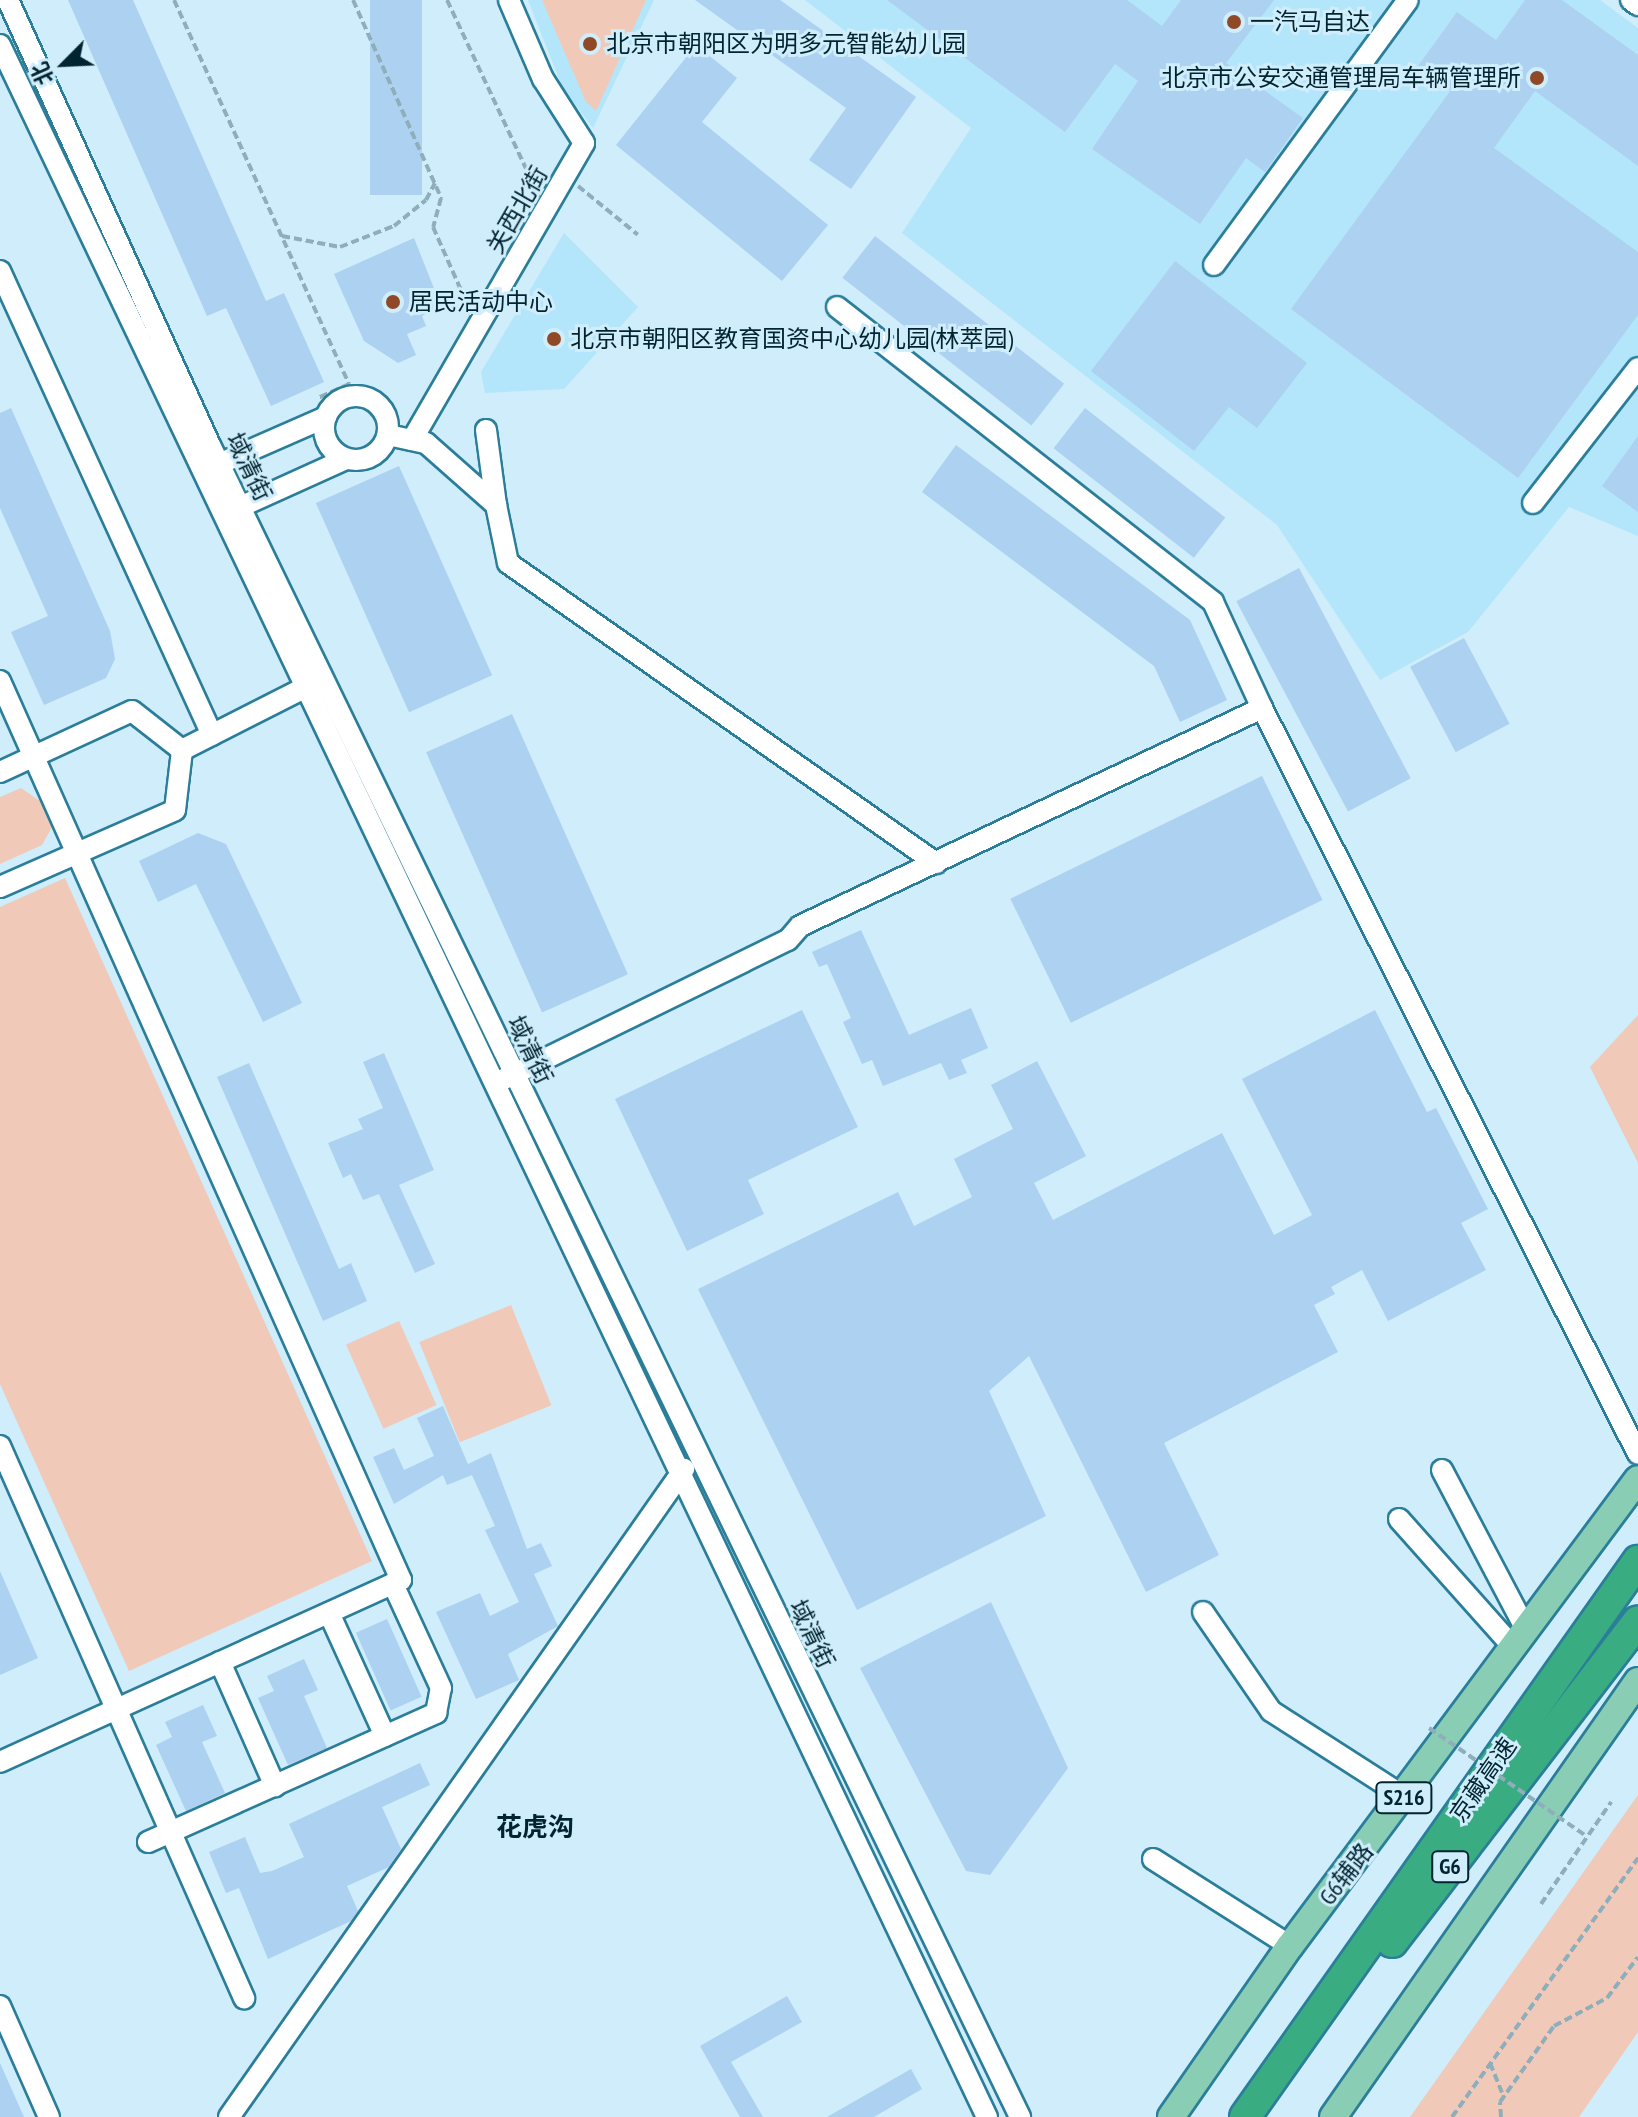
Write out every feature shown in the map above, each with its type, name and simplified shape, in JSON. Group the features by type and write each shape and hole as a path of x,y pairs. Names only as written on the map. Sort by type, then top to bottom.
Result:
{"highway":[{"name":"京藏高速","path":"1245,2117 1638,1561"},
{"name":"京藏高速","path":"1268,2117 1371,1970 1638,1621"}],"main road":[{"name":"G6辅路","path":"1171,2117 1290,1946 1405,1797 1638,1479"},
{"path":"1333,2117 1638,1681"}],"street":[{"name":"域清街","path":"8,0 219,464 325,678 695,1453 1020,2117"},
{"name":"关西北街","path":"412,440 548,214 584,143 543,79 509,0"},
{"path":"1214,265 1408,0"},
{"path":"1631,0 1638,5"},
{"name":"域清街","path":"0,45 679,1476 987,2117"},
{"path":"0,271 212,735"},
{"path":"837,307 1213,602 1262,708 1638,1454"},
{"path":"1533,503 1638,368"},
{"path":"219,464 326,417 339,401 360,396 379,406 388,435"},
{"path":"326,417 325,439 346,459"},
{"path":"486,430 508,563 936,863"},
{"path":"388,435 426,443 496,505"},
{"path":"240,507 346,459 369,458 388,435"},
{"path":"182,750 325,678"},
{"path":"0,681 401,1580 0,1762"},
{"path":"493,1085 936,863 1262,708"},
{"path":"0,772 132,711 182,750"},
{"path":"0,887 175,810 182,750"},
{"path":"0,1446 244,1998"},
{"path":"229,2117 695,1453"},
{"path":"1442,1470 1519,1638"},
{"path":"1399,1519 1519,1638"},
{"path":"148,1842 436,1713 442,1700 393,1584"},
{"path":"1203,1612 1271,1711 1405,1797"},
{"path":"329,1613 385,1736"},
{"path":"220,1662 275,1786"},
{"path":"1153,1859 1290,1946"},
{"path":"1,2009 49,2117"}],"path":[{"path":"174,0 349,384"},
{"path":"353,0 441,198 433,227 478,326"},
{"path":"447,0 548,214"},
{"path":"567,176 638,235"},
{"path":"282,236 340,247 394,226 426,200 435,183"},
{"path":"1429,1728 1586,1836"},
{"path":"1541,1904 1611,1802"},
{"path":"1452,2117 1638,1858"},
{"path":"1501,2117 1504,2097 1554,2026 1607,1998 1638,1957"},
{"path":"1490,2063 1504,2097"}],"shaded area":[{"name":"北京市朝阳区为明多元智能幼儿园","path":"528,0 654,0 593,128 563,89"},
{"name":"北京市朝阳区为明多元智能幼儿园","path":"542,0 646,0 596,111 586,102"},
{"path":"805,0 1600,0 1638,28 1638,536 1569,507 1468,632 1380,680 1277,525 902,233 971,128"},
{"name":"北京市朝阳区教育国资中心幼儿园(林萃园)","path":"564,233 638,307 564,389 485,393 481,372"},
{"path":"21,788 40,801 52,827 42,845 0,864 0,797"},
{"path":"65,878 372,1561 129,1671 0,1384 0,907"},
{"path":"1638,1015 1638,1163 1590,1067"},
{"path":"511,1305 551,1405 460,1442 419,1342"},
{"path":"399,1321 436,1405 383,1429 346,1345"},
{"path":"1638,1795 1638,2032 1579,2117 1410,2117"}],"building":[{"path":"68,0 133,0 266,301 284,293 324,382 271,406 226,308 207,316"},
{"path":"370,0 422,0 422,195 370,195"},
{"path":"695,0 780,0 916,97 851,189 809,160 846,108"},
{"path":"887,0 1127,0 1162,26 1181,0 1274,0 1226,63 1303,118 1265,172 1246,158 1200,224 1092,149 1138,81 1115,64 1065,132"},
{"path":"1525,0 1562,0 1638,55 1638,166 1535,91 1494,148 1638,252 1638,315 1518,478 1291,309 1451,90 1418,66 1457,12 1496,40"},
{"path":"696,45 737,78 702,122 828,225 782,281 616,145"},
{"path":"875,236 1064,384 1031,426 842,278"},
{"name":"居民活动中心","path":"414,238 441,306 422,316 426,326 407,334 416,355 398,363 364,341 334,274"},
{"path":"1175,261 1307,363 1257,428 1229,407 1194,451 1091,371"},
{"path":"11,408 110,631 115,659 106,678 44,705 11,632 48,616 0,508 0,413"},
{"path":"1085,408 1225,518 1194,558 1054,448"},
{"path":"1638,436 1638,512 1602,486"},
{"path":"956,445 1190,620 1227,700 1180,722 1154,666 922,492"},
{"path":"399,466 492,675 409,712 316,503"},
{"path":"1299,568 1411,778 1348,811 1236,601"},
{"path":"1464,638 1510,724 1456,752 1410,667"},
{"path":"512,714 628,974 542,1013 426,752"},
{"path":"1262,776 1322,900 1071,1023 1010,899"},
{"path":"198,833 226,844 302,1003 263,1022 196,884 158,902 139,861"},
{"path":"861,930 909,1035 971,1008 988,1048 961,1060 967,1073 949,1080 941,1063 883,1086 872,1060 862,1064 843,1022 851,1018 827,964 819,967 812,952"},
{"path":"802,1010 858,1127 748,1180 764,1214 687,1251 615,1099"},
{"path":"1375,1010 1427,1112 1436,1108 1488,1209 1461,1223 1486,1270 1388,1321 1362,1270 1331,1287 1335,1294 1314,1305 1338,1352 1164,1443 1219,1555 1146,1592 1029,1356 989,1391 1046,1516 857,1610 698,1289 898,1192 914,1226 972,1197 954,1159 1013,1129 991,1085 1037,1061 1086,1156 1034,1183 1053,1220 1222,1133 1274,1235 1312,1215 1242,1079"},
{"path":"384,1053 434,1170 399,1185 435,1264 415,1273 379,1194 363,1200 351,1174 343,1178 328,1143 363,1129 358,1119 383,1108 363,1062"},
{"path":"249,1063 339,1269 351,1263 367,1301 323,1321 217,1077"},
{"path":"443,1406 468,1464 491,1453 527,1549 541,1543 552,1566 534,1574 558,1626 508,1654 519,1680 476,1699 436,1612 480,1593 490,1616 519,1602 485,1530 495,1526 472,1475 447,1485 443,1475 394,1504 373,1457 394,1448 404,1470 434,1456 417,1418"},
{"path":"0,1571 38,1658 0,1675"},
{"path":"991,1602 1068,1768 990,1875 966,1871 860,1668"},
{"path":"387,1619 422,1697 391,1710 356,1633"},
{"path":"304,1659 318,1690 304,1696 327,1748 288,1765 258,1698 274,1691 267,1676"},
{"path":"203,1705 217,1736 202,1742 225,1793 186,1811 156,1745 172,1737 165,1722"},
{"path":"420,1763 430,1785 382,1807 401,1849 389,1867 347,1886 358,1911 351,1921 268,1959 239,1888 226,1893 209,1852 245,1837 260,1873 272,1871 304,1857 289,1824"},
{"path":"787,1996 802,2022 731,2062 763,2117 740,2117 700,2046"},
{"path":"0,2063 24,2117 0,2117"},
{"path":"911,2069 922,2089 874,2117 827,2117"}],"place":[{"name":"一汽马自达","path":"1234,22"},
{"name":"北京市朝阳区为明多元智能幼儿园","path":"590,44"},
{"name":"北京市公安交通管理局车辆管理所","path":"1537,78"},
{"name":"居民活动中心","path":"393,302"},
{"name":"北京市朝阳区教育国资中心幼儿园(林萃园)","path":"554,339"}],"district":[{"name":"花虎沟","path":"535,1827"}]}
